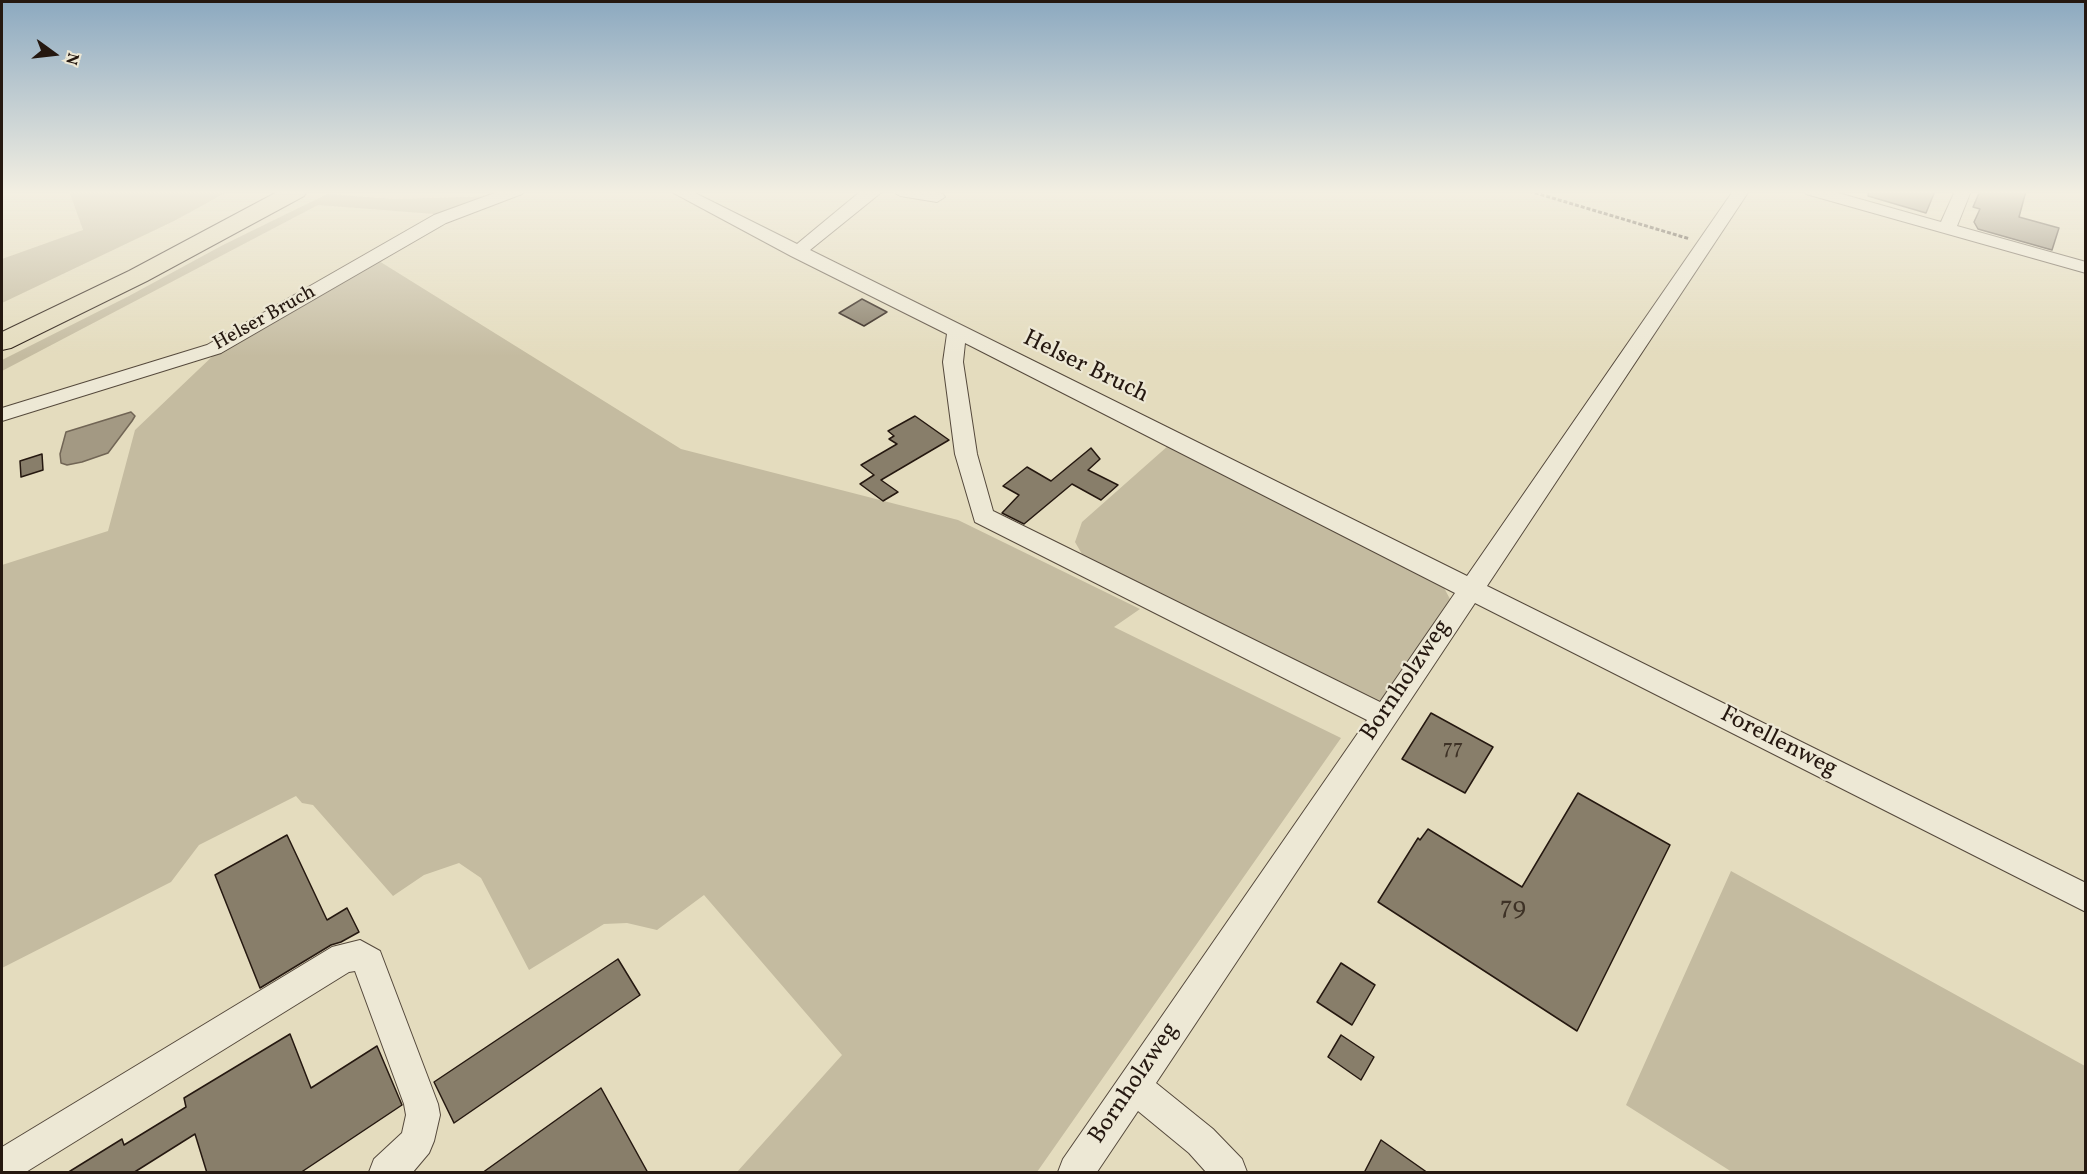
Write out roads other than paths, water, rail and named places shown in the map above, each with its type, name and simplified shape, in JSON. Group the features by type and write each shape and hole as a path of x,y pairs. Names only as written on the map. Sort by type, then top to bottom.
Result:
{"highway":[{"path":"2,320 157,246"},
{"path":"2,342 138,276 194,246"}],"street":[{"name":"Helser Bruch","path":"2,415 214,349 393,246"},
{"name":"Helser Bruch","path":"785,246 1470,588"},
{"path":"797,252 805,246"},
{"name":"Bornholzweg","path":"1076,1173 1703,246"},
{"path":"2006,246 2085,268"},
{"path":"957,332 952,362 966,454 983,516 1384,716"},
{"name":"Forellenweg","path":"1470,588 2085,898"},
{"path":"2,1167 344,958 360,955 369,962 422,1104 423,1115 417,1140 408,1154 387,1173"},
{"path":"1134,1086 1201,1141 1230,1173"}]}
